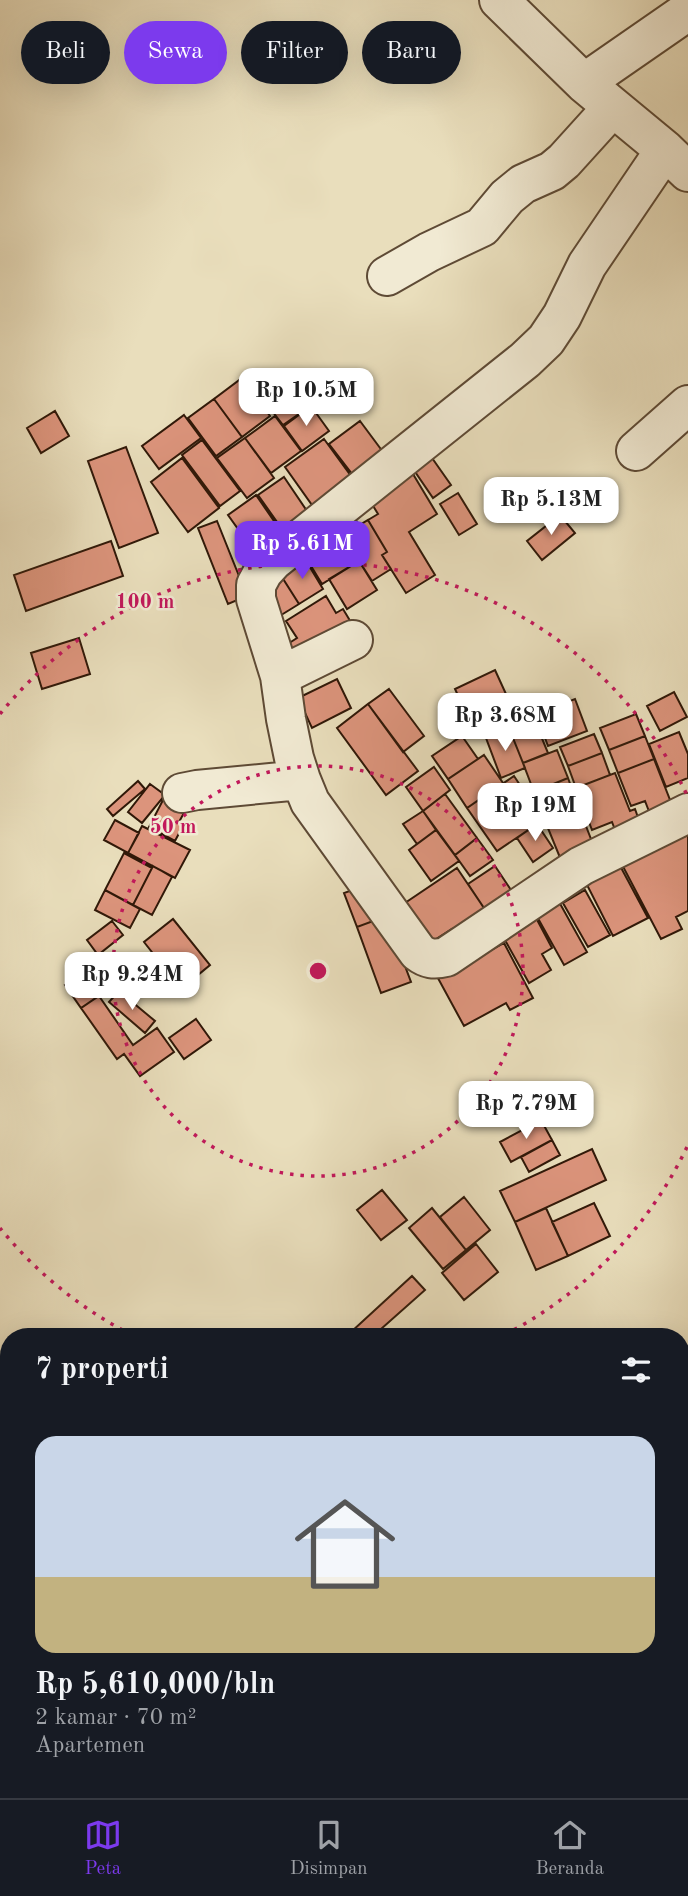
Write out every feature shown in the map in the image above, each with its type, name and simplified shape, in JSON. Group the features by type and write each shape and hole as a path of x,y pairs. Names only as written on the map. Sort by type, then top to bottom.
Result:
{"street":[{"path":"499,0 584,83 677,161 587,265 562,316 546,340 273,561 256,585 256,599 280,676 286,719 301,780 310,802 425,958 435,960 446,957 581,866 688,813"},
{"path":"584,83 688,11"},
{"path":"387,276 482,227 507,197 523,184 552,171 564,161 612,108"},
{"path":"636,451 688,405"},
{"path":"280,676 352,640"},
{"path":"182,793 301,780"}],"building":[{"path":"242,378 270,416 242,437 214,399"},
{"path":"295,388 309,407 283,425 269,407"},
{"path":"214,399 242,437 216,456 188,418"},
{"path":"311,406 329,431 302,451 284,426"},
{"path":"55,411 69,436 41,453 27,428"},
{"path":"184,415 201,438 159,469 142,446"},
{"path":"275,416 301,451 271,473 245,438"},
{"path":"360,421 386,456 356,479 329,444"},
{"path":"245,438 274,478 247,498 217,458"},
{"path":"324,439 351,476 312,505 285,467"},
{"path":"202,440 240,491 220,506 182,455"},
{"path":"126,447 158,533 119,548 88,461"},
{"path":"425,448 451,485 433,498 407,460"},
{"path":"182,458 219,508 188,532 151,482"},
{"path":"407,464 437,514 409,532 435,575 406,593 382,555 387,552 368,520 378,514 364,491"},
{"path":"284,477 307,511 282,529 258,495"},
{"path":"458,493 477,524 459,535 440,504"},
{"path":"256,495 285,537 258,557 228,515"},
{"path":"349,510 359,525 340,537 330,521"},
{"path":"560,515 575,533 542,560 527,541"},
{"path":"368,520 387,552 382,555 391,569 372,581 359,561 356,563 340,537"},
{"path":"217,521 247,596 228,604 198,528"},
{"path":"333,526 356,563 322,584 300,548"},
{"path":"111,541 123,576 26,611 14,575"},
{"path":"305,559 323,589 299,604 280,574"},
{"path":"359,561 377,590 347,609 329,579"},
{"path":"280,574 299,604 278,617 259,587"},
{"path":"326,596 336,613 343,609 352,624 292,661 283,647 297,638 286,621"},
{"path":"79,638 90,674 42,689 31,653"},
{"path":"495,670 506,694 466,713 455,689"},
{"path":"337,679 351,708 312,728 298,698"},
{"path":"389,689 424,736 403,752 368,704"},
{"path":"674,692 687,717 660,731 647,706"},
{"path":"526,697 534,719 513,727 505,705"},
{"path":"575,699 587,731 548,746 536,714"},
{"path":"368,704 418,771 386,795 337,728"},
{"path":"505,705 513,727 486,738 477,716"},
{"path":"636,714 645,736 609,750 600,728"},
{"path":"534,719 548,753 523,763 509,728"},
{"path":"509,728 525,768 501,778 486,738"},
{"path":"679,732 688,754 688,778 666,787 649,744"},
{"path":"594,734 602,753 568,766 560,747"},
{"path":"462,736 478,759 448,779 432,756"},
{"path":"645,736 654,759 618,773 609,750"},
{"path":"557,750 568,778 534,792 523,763"},
{"path":"602,753 610,775 576,788 568,766"},
{"path":"484,755 503,783 467,808 448,779"},
{"path":"654,759 672,805 650,814 645,801 631,806 618,773"},
{"path":"434,767 450,790 423,811 406,787"},
{"path":"615,773 630,811 635,809 641,826 617,835 612,822 592,830 576,788"},
{"path":"514,776 543,820 497,851 467,808"},
{"path":"568,778 577,803 543,816 534,792"},
{"path":"138,781 145,789 113,816 107,809"},
{"path":"150,784 165,795 142,823 128,812"},
{"path":"445,794 477,838 455,855 423,811"},
{"path":"163,800 185,811 179,822 184,824 175,841 149,827"},
{"path":"577,803 596,852 563,865 543,816"},
{"path":"423,811 436,830 417,844 403,824"},
{"path":"115,820 139,833 128,853 104,840"},
{"path":"537,824 553,848 533,862 517,838"},
{"path":"679,825 686,836 688,835 688,911 676,917 682,929 661,939 618,857"},
{"path":"142,826 190,850 175,878 128,853"},
{"path":"436,830 459,861 431,881 409,850"},
{"path":"477,838 493,860 470,876 455,855"},
{"path":"124,853 152,868 133,905 105,890"},
{"path":"618,862 648,918 613,936 584,879"},
{"path":"153,866 172,877 152,915 133,905"},
{"path":"495,866 515,896 488,914 468,884"},
{"path":"457,868 488,914 456,936 452,929 433,941 396,909"},
{"path":"366,885 379,919 357,927 344,893"},
{"path":"105,890 140,909 130,928 95,910"},
{"path":"585,890 610,935 588,947 563,903"},
{"path":"558,900 587,952 564,965 535,913"},
{"path":"534,914 552,948 542,954 551,970 529,983 501,933"},
{"path":"386,916 411,982 381,993 357,927"},
{"path":"173,919 210,965 181,989 144,942"},
{"path":"112,921 123,935 98,955 87,940"},
{"path":"504,943 533,998 510,1010 506,1003 464,1026 433,969 468,963"},
{"path":"99,961 116,984 81,1008 65,985"},
{"path":"119,991 155,1021 145,1033 109,1002"},
{"path":"99,996 133,1045 157,1028 174,1052 140,1076 124,1054 117,1059 81,1008"},
{"path":"196,1019 211,1040 184,1059 169,1038"},
{"path":"500,1096 509,1111 492,1122 482,1106"},
{"path":"541,1120 552,1140 511,1162 500,1142"},
{"path":"552,1140 560,1155 529,1172 521,1157"},
{"path":"592,1149 606,1180 515,1222 500,1191"},
{"path":"382,1190 407,1220 381,1240 357,1210"},
{"path":"464,1197 490,1230 466,1250 440,1217"},
{"path":"594,1203 610,1236 568,1256 552,1222"},
{"path":"432,1208 466,1250 443,1269 409,1228"},
{"path":"546,1208 568,1256 536,1270 515,1222"},
{"path":"476,1244 498,1272 464,1300 442,1273"},
{"path":"412,1276 425,1290 382,1328 355,1328"}]}
